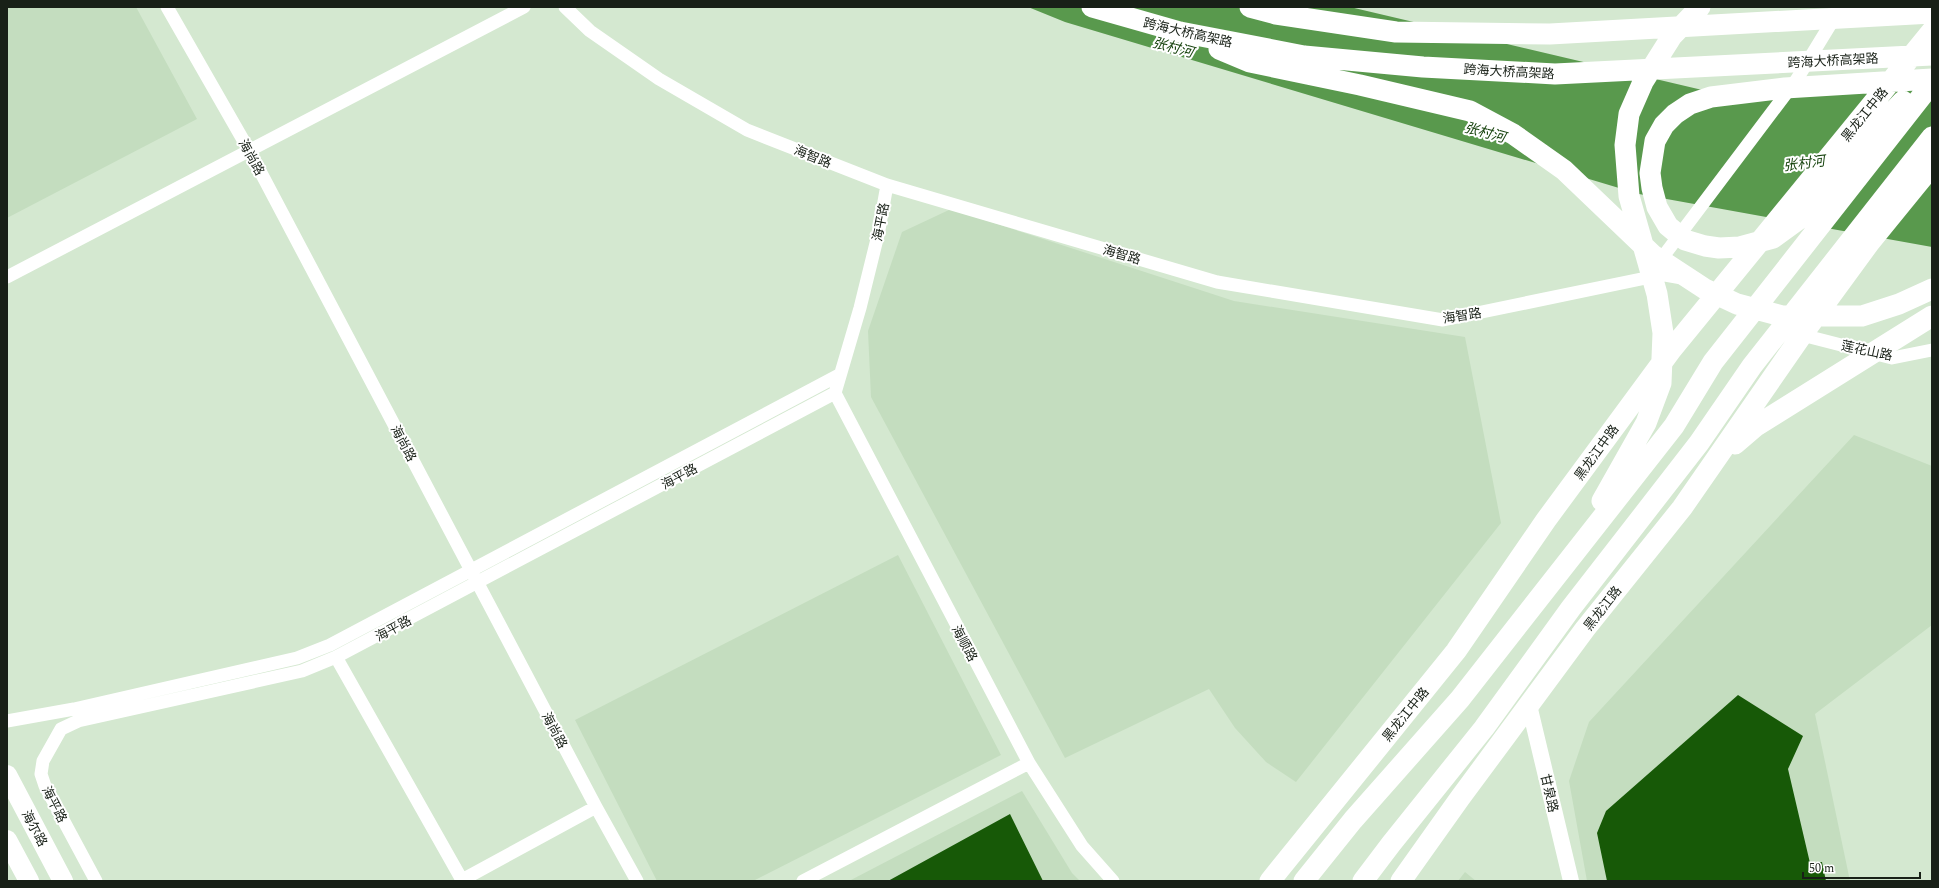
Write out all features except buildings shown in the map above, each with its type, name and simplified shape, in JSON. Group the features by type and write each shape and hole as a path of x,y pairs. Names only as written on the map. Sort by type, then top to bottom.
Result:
{"highway":[{"name":"跨海大桥高架路","path":"1092,7 1180,32 1304,56 1423,67 1555,74 1932,54"},
{"path":"1250,7 1276,14 1396,32 1550,34 1932,13"},
{"path":"1573,554 1646,423 1661,383 1663,333 1657,294 1629,196 1625,145 1629,114 1643,82 1672,36 1700,7"},
{"name":"黑龙江中路","path":"1270,881 1456,651 1546,520 1672,349 1932,31"},
{"path":"1180,32 1250,62 1360,85 1470,111 1514,134 1564,170 1653,255 1705,289 1737,304 1782,316 1862,316 1899,304 1932,289"},
{"path":"1932,69 1927,75 1922,80 1906,97 1860,146 1806,214 1773,238 1740,248 1705,246 1685,240 1668,226 1657,207 1650,173 1655,141 1664,125 1675,114 1690,104 1712,97 1785,88 1909,81 1916,80 1924,80 1932,79"},
{"path":"1304,881 1353,820 1460,699 1674,426 1714,362 1932,83"},
{"path":"1363,881 1484,728 1571,608 1699,443 1752,366 1932,137"},
{"path":"1802,335 1870,242 1932,166"},
{"path":"1571,608 1639,543 1712,462 1756,426 1932,316"},
{"name":"黑龙江路","path":"1401,881 1585,629 1682,508 1802,335"}],"main road":[{"name":"海尔路","path":"7,775 63,881"},
{"path":"7,840 29,881"}],"street":[{"name":"海尚路","path":"167,7 250,152 596,807 638,881"},
{"path":"7,277 250,152 524,7"},
{"name":"海智路","path":"565,7 590,31 659,79 747,130 887,185 1217,282 1443,320 1665,275 1724,284"},
{"path":"1646,278 1666,254 1797,79 1841,7"},
{"name":"海平路","path":"96,881 45,786 41,774 43,761 61,729 78,721 302,671 336,657 835,393 839,375 860,308 878,235 887,185"},
{"name":"莲花山路","path":"1724,284 1802,335 1892,358 1932,350"},
{"name":"海平路","path":"7,721 74,709 297,658 330,645 839,375"},
{"name":"海顺路","path":"835,393 1029,763 1082,846 1113,881"},
{"path":"336,657 462,880 596,807"},
{"name":"甘泉路","path":"1529,705 1571,881"},
{"path":"803,881 1029,763"}],"shaded area":[{"path":"7,7 136,7 197,119 7,218"},
{"path":"951,209 1234,301 1465,337 1501,523 1296,782 1266,762 1235,728 1209,689 1065,758 871,397 868,331 902,232"},
{"path":"1854,435 1932,466 1932,625 1815,714 1850,881 1587,881 1569,781 1589,722"},
{"path":"898,555 1001,755 753,881 657,881 575,720"},
{"path":"1022,791 1072,873 1080,881 849,881"},
{"path":"1465,872 1476,881 1458,881"}],"water":[{"name":"张村河","path":"1028,7 1350,7 1732,97 1932,78 1932,247 1639,194 1065,22"}]}
